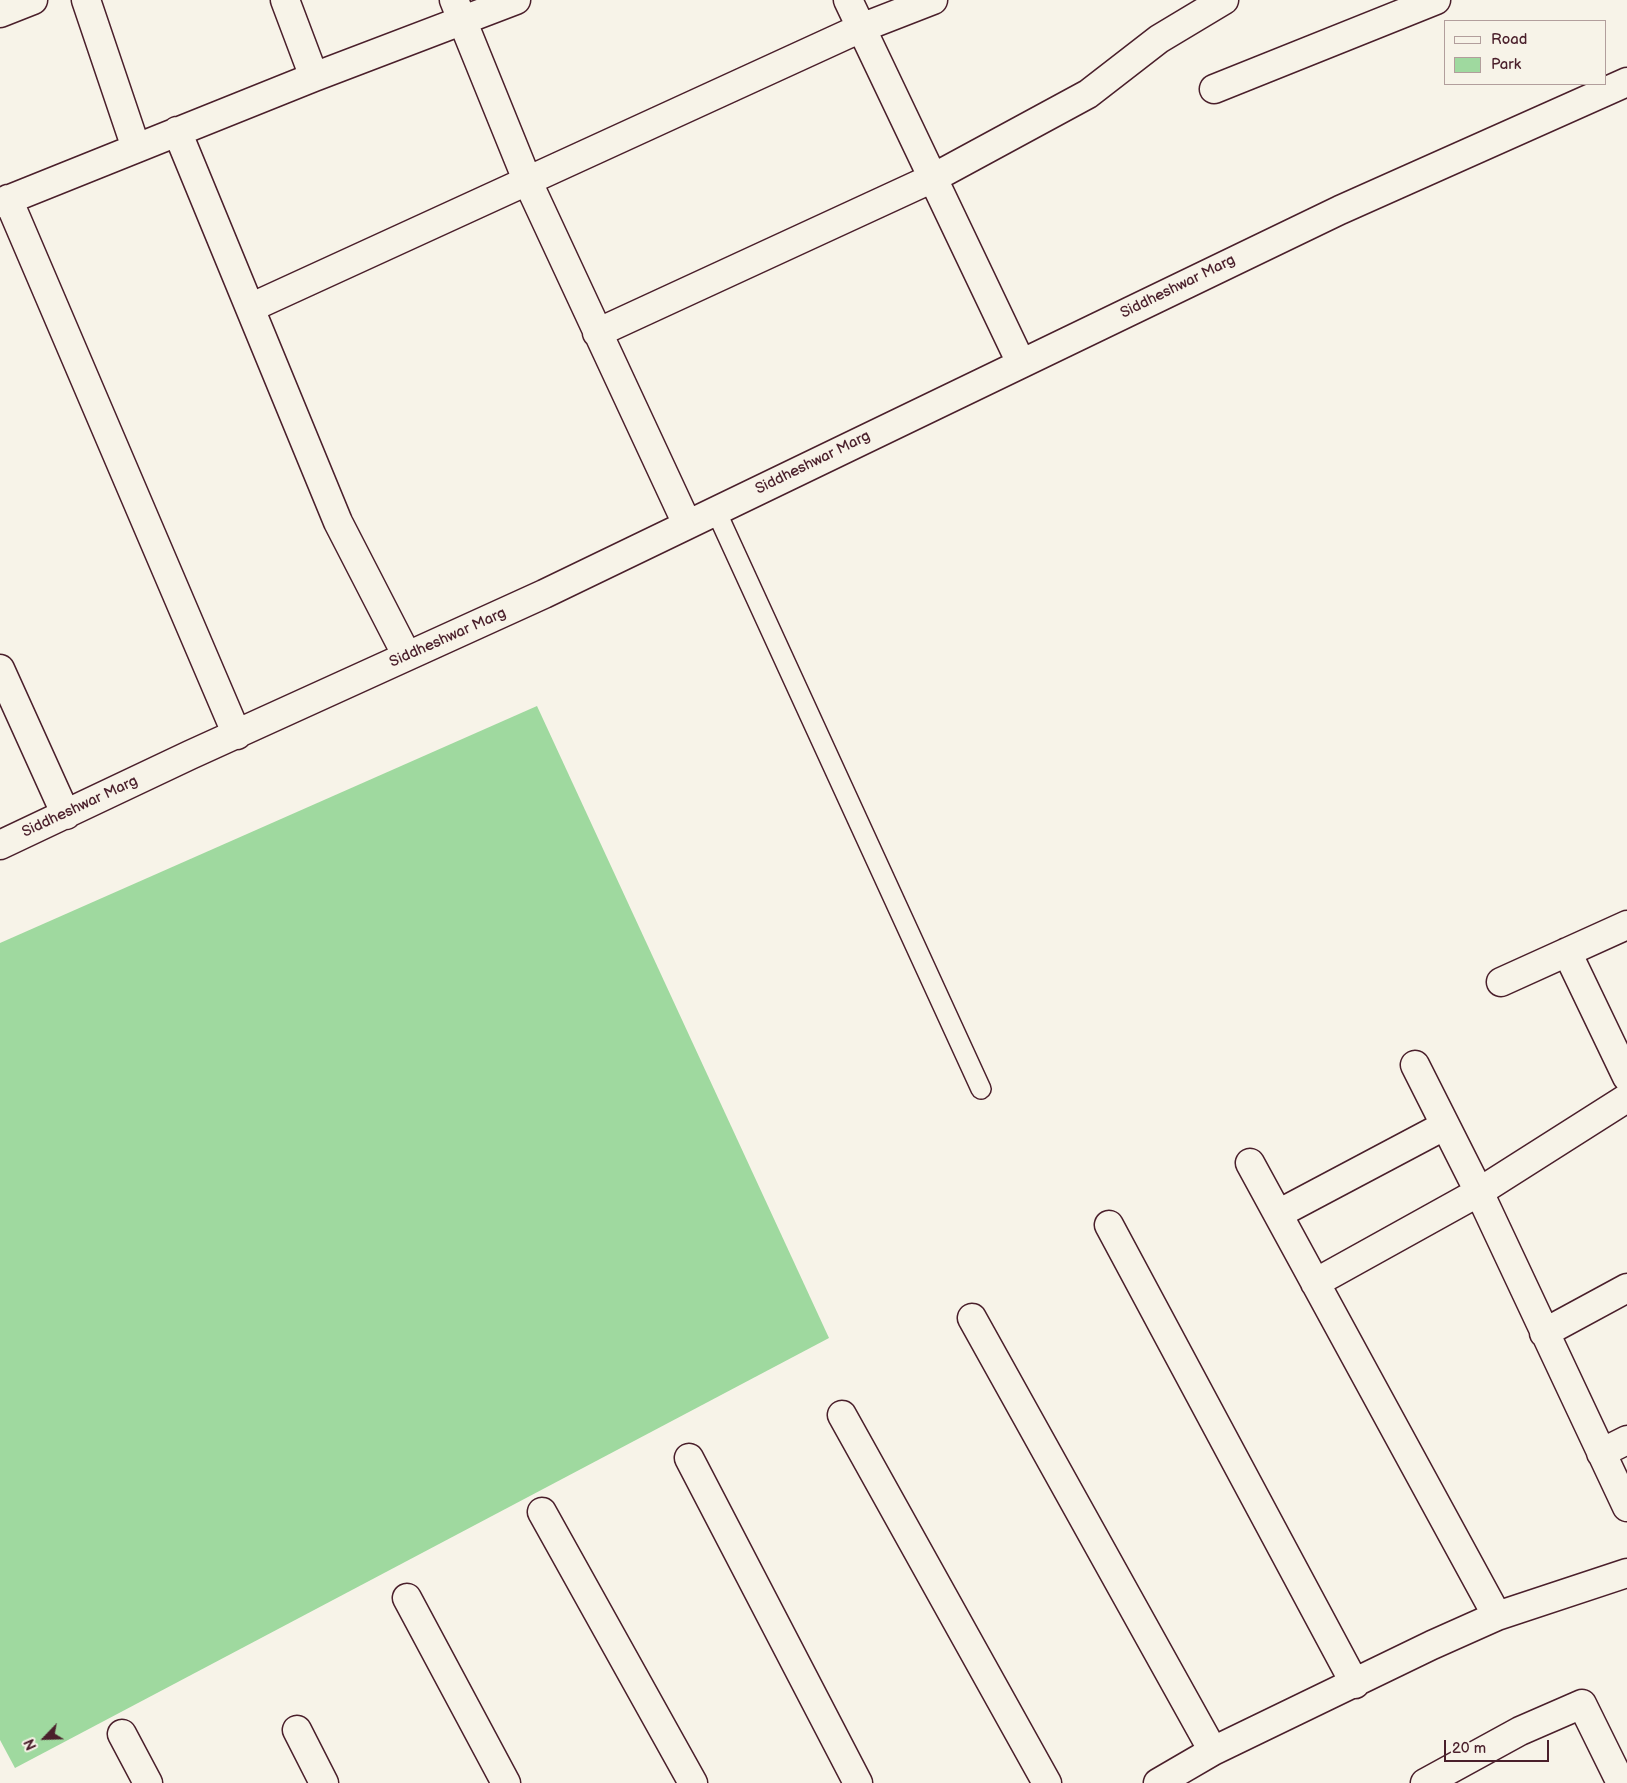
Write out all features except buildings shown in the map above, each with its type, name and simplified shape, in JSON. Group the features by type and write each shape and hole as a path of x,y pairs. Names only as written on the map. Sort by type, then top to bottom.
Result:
{"street":[{"path":"0,13 33,0"},
{"path":"86,0 136,148"},
{"path":"285,0 314,77"},
{"path":"237,735 4,201 314,77 459,10 516,0"},
{"path":"848,0 1021,363"},
{"path":"250,308 861,28 934,0"},
{"path":"597,333 933,178 1088,94 1158,39 1224,0"},
{"path":"1214,89 1436,0"},
{"path":"459,10 527,180 687,524"},
{"name":"Siddheshwar Marg","path":"0,845 544,594 1340,210 1627,82"},
{"path":"177,132 338,522 407,656"},
{"path":"0,669 66,815"},
{"path":"1501,982 1627,925"},
{"path":"1567,952 1627,1077"},
{"path":"1415,1066 1444,1126 1480,1192 1544,1333 1627,1507"},
{"path":"1315,1282 1480,1192 1627,1098"},
{"path":"1278,1214 1444,1126"},
{"path":"1250,1163 1497,1616"},
{"path":"1109,1225 1356,1684"},
{"path":"1544,1333 1627,1288"},
{"path":"972,1318 1214,1752"},
{"path":"842,1415 1047,1783"},
{"path":"1601,1453 1627,1440"},
{"path":"689,1458 858,1783"},
{"path":"542,1512 693,1783"},
{"path":"1158,1783 1214,1752 1356,1684 1432,1645 1497,1616 1627,1573"},
{"path":"407,1598 506,1783"},
{"path":"1425,1783 1520,1731 1582,1704 1621,1783"},
{"path":"297,1730 324,1783"},
{"path":"122,1734 148,1783"}],"lane":[{"path":"716,511 982,1089"}],"green space":[{"path":"537,706 829,1338 15,1768 0,1740 0,943"}]}
